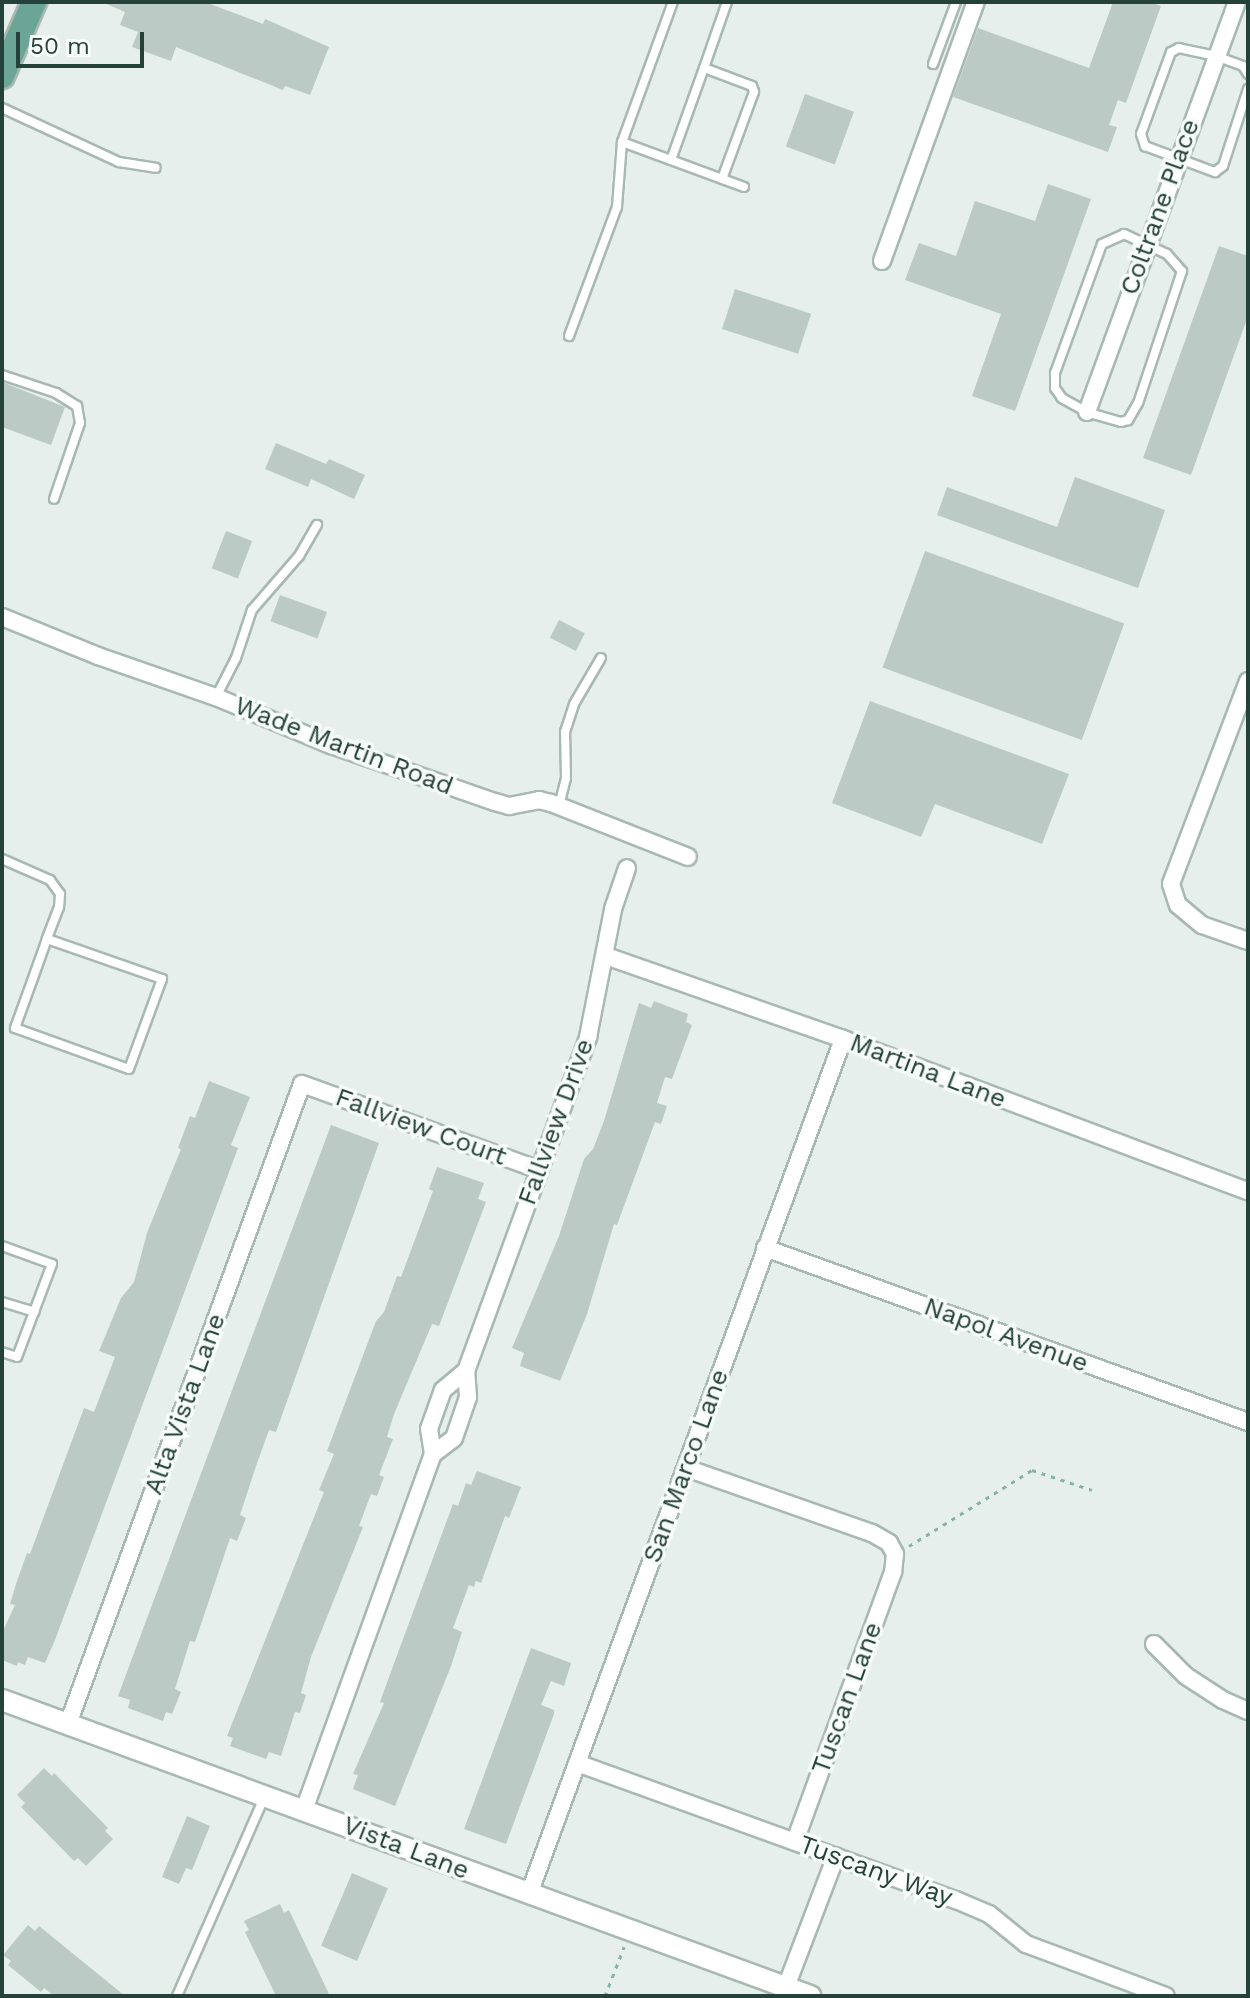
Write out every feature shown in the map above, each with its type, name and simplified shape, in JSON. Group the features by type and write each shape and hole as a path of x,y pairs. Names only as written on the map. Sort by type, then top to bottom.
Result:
{"main road":[{"path":"2,76 34,2"}],"street":[{"path":"882,261 976,2"},
{"name":"Coltrane Place","path":"1087,412 1146,242 1237,2"},
{"name":"Wade Martin Road","path":"2,617 98,656 216,697 331,745 509,806 539,800 559,806 688,857"},
{"path":"1247,683 1171,884 1178,905 1202,925 1248,941"},
{"name":"Fallview Drive","path":"433,1454 454,1438 468,1397 466,1371 588,1037 613,909 627,868"},
{"name":"Martina Lane","path":"606,956 843,1039 1248,1191"},
{"name":"San Marco Lane","path":"529,1894 843,1039"},
{"name":"Fallview Court","path":"302,1084 539,1170"},
{"name":"Alta Vista Lane","path":"68,1724 302,1084"},
{"name":"Napol Avenue","path":"765,1248 1248,1422"},
{"name":"Fallview Drive","path":"304,1810 433,1454 429,1429 443,1390 466,1371"},
{"path":"686,1468 872,1533 889,1543 895,1554"},
{"name":"Tuscan Lane","path":"795,1841 893,1572 895,1554"},
{"path":"1154,1644 1186,1676 1223,1700 1248,1711"},
{"name":"Vista Lane","path":"2,1700 810,1996"},
{"name":"Tuscany Way","path":"577,1763 989,1914 1026,1944 1047,1954 1166,1996"},
{"path":"786,1987 836,1856"}],"lane":[{"path":"569,336 617,207 622,142 673,2"},
{"path":"671,160 727,2"},
{"path":"933,64 953,3"},
{"path":"1248,74 1243,66 1216,56 1179,48 1171,52 1141,134 1145,146 1215,172 1223,166 1248,89"},
{"path":"704,68 754,88 722,179"},
{"path":"2,108 119,162 156,168"},
{"path":"622,142 744,187"},
{"path":"1124,234 1146,242 1177,263 1182,271 1138,403 1128,420 1121,422 1087,412 1062,398 1055,388 1055,373 1102,244 1124,234"},
{"path":"2,375 56,393 77,406 80,423 54,499"},
{"path":"216,697 236,658 252,610 299,556 317,525"},
{"path":"559,806 566,778 565,732 574,704 601,658"},
{"path":"2,859 50,880 60,894 15,1028 129,1069 162,979 47,939"},
{"path":"2,1246 52,1264 17,1357 2,1352"},
{"path":"2,1302 34,1312"},
{"path":"177,1996 266,1795"}],"path":[{"path":"895,1554 1032,1470 1092,1490"},
{"path":"605,1996 631,1931"}],"building":[{"path":"102,2 205,2 263,24 265,19 329,47 310,95 285,86 283,90 176,47 171,61 132,47 138,32 120,25 125,12"},
{"path":"1113,2 1150,2 1161,6 1126,103 1118,100 1109,125 1117,127 1108,152 953,97 978,28 1089,68"},
{"path":"805,94 854,112 835,164 786,147"},
{"path":"1048,184 1091,199 1015,411 972,396 1001,314 905,280 919,243 956,256 975,201 1035,221"},
{"path":"1219,246 1248,256 1248,316 1191,475 1143,458"},
{"path":"735,289 811,314 798,354 722,329"},
{"path":"2,382 65,407 51,445 2,427"},
{"path":"276,443 326,464 329,459 365,475 354,499 311,479 308,487 265,469"},
{"path":"1075,477 1165,510 1138,588 937,515 947,487 1057,527"},
{"path":"226,531 252,541 238,578 212,568"},
{"path":"925,551 1124,624 1082,740 883,668"},
{"path":"280,595 327,612 317,638 270,621"},
{"path":"559,620 585,633 576,651 550,638"},
{"path":"870,701 1069,774 1042,844 935,804 921,837 832,803"},
{"path":"654,1001 688,1014 686,1022 692,1025 672,1079 665,1077 657,1103 667,1106 661,1124 655,1122 617,1225 614,1224 587,1314 560,1381 520,1366 524,1353 512,1348 559,1236 584,1159 593,1149 604,1121 639,1003 651,1008"},
{"path":"209,1081 250,1097 231,1145 238,1148 55,1640 45,1663 28,1657 25,1665 18,1662 17,1666 2,1660 2,1633 15,1605 10,1604 16,1584 84,1408 94,1412 115,1357 99,1351 121,1298 134,1282 147,1233 181,1149 178,1148 190,1116 195,1118"},
{"path":"331,1125 379,1143 276,1432 269,1430 256,1466 240,1515 246,1518 237,1541 230,1538 195,1642 190,1641 175,1689 181,1692 172,1714 166,1712 163,1721 128,1708 130,1700 118,1696"},
{"path":"437,1167 484,1183 478,1199 486,1202 439,1326 432,1324 394,1414 387,1437 393,1439 379,1475 384,1477 377,1496 371,1494 359,1526 363,1527 311,1657 301,1693 306,1695 300,1713 295,1712 281,1756 269,1752 266,1759 230,1746 233,1738 227,1736 324,1492 319,1490 334,1454 327,1451 376,1321 384,1312 397,1276 401,1277 433,1191 429,1189"},
{"path":"477,1471 521,1487 509,1518 505,1516 481,1583 476,1581 474,1587 469,1585 453,1628 462,1632 451,1666 395,1806 353,1789 358,1775 353,1774 384,1703 380,1702 453,1504 458,1506 466,1483 471,1485"},
{"path":"531,1648 571,1663 564,1686 551,1681 541,1705 554,1710 554,1714 506,1844 464,1829"},
{"path":"44,1768 52,1776 54,1773 108,1828 105,1831 113,1839 86,1866 78,1858 74,1861 21,1807 25,1803 17,1795"},
{"path":"187,1816 210,1826 192,1870 186,1868 179,1884 162,1877"},
{"path":"352,1873 388,1888 357,1961 321,1946"},
{"path":"280,1904 284,1913 289,1910 330,1996 276,1996 245,1932 249,1930 244,1921"},
{"path":"28,1925 35,1931 39,1926 125,1996 54,1996 44,1988 41,1992 8,1965 11,1961 3,1955"}]}
